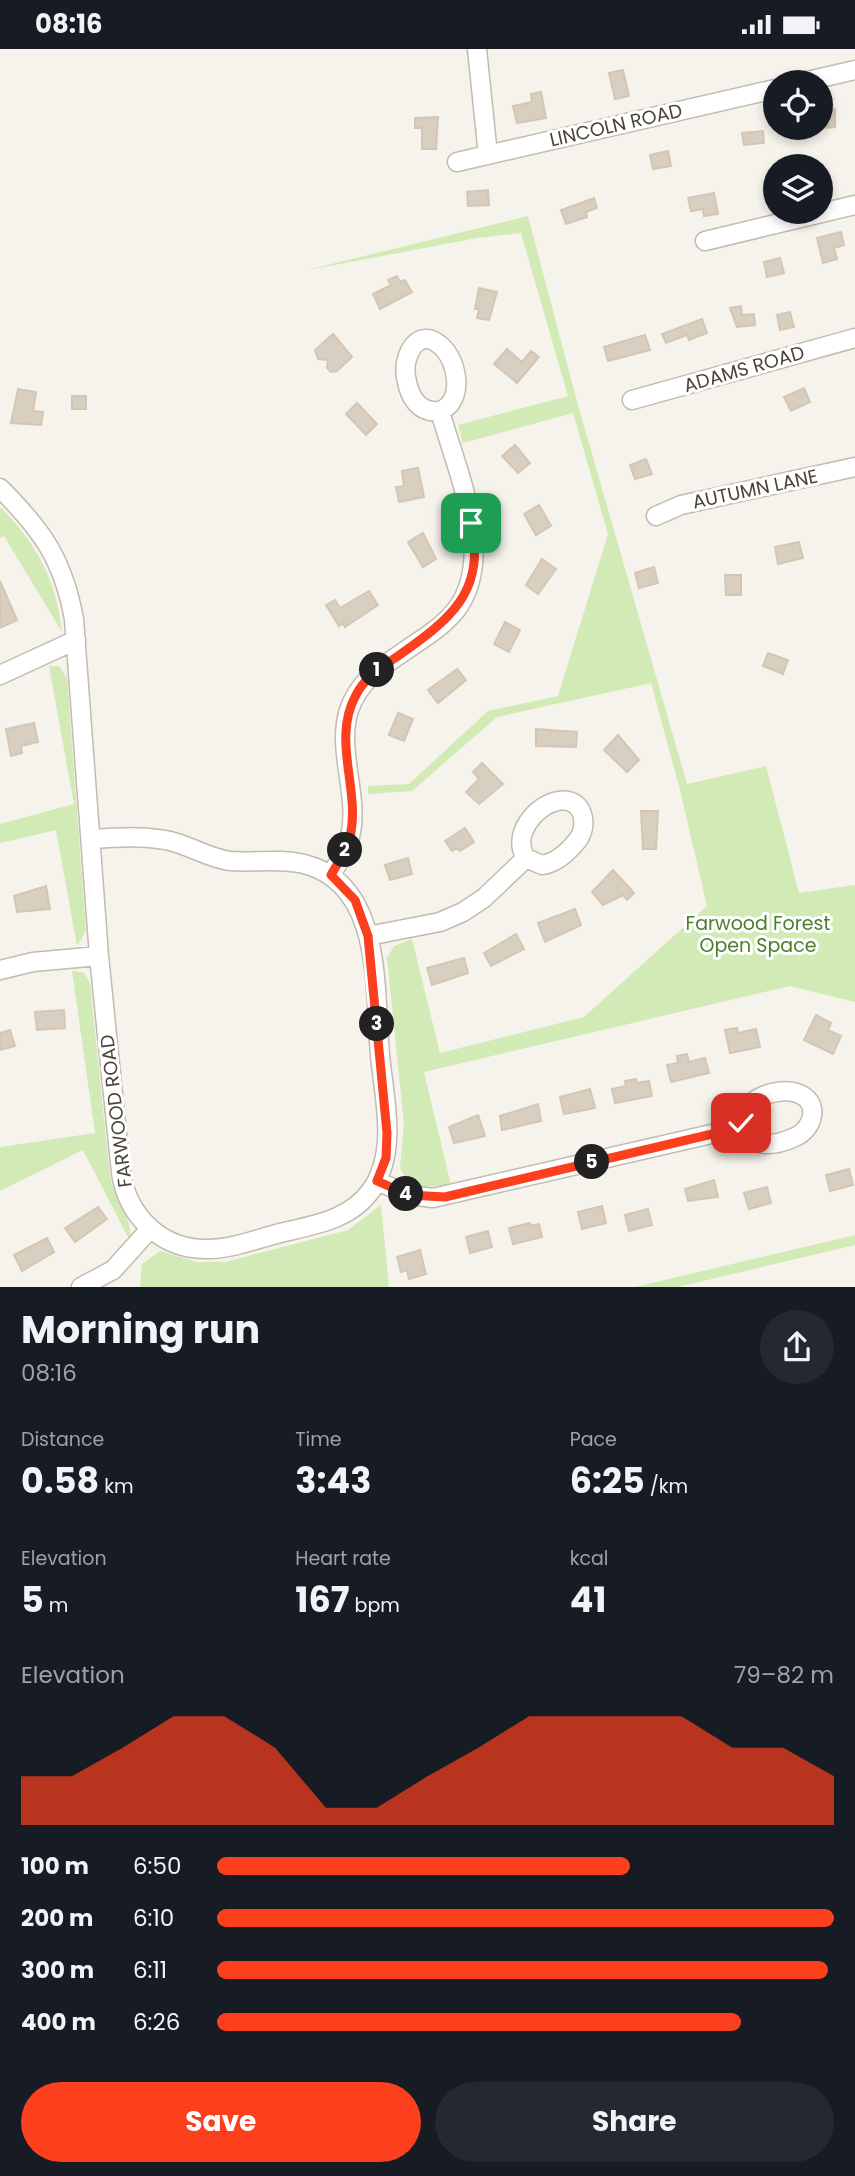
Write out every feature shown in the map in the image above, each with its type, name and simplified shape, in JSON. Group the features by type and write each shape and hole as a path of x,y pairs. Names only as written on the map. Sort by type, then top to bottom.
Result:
{"street":[{"path":"477,49 488,155"},
{"path":"833,75 855,70"},
{"name":"LINCOLN ROAD","path":"457,162 763,92"},
{"path":"705,241 855,205"},
{"name":"ADAMS ROAD","path":"632,400 855,338"},
{"path":"331,875 346,847 351,826 345,733 352,703 363,684 378,669 445,621 464,597 474,568 474,538 439,411"},
{"name":"AUTUMN LANE","path":"656,516 681,505 855,467"},
{"name":"FARWOOD ROAD","path":"0,488 33,521 54,552 70,600 76,640 99,956 123,1186 133,1209 150,1229 184,1247 221,1248 330,1221 362,1201 377,1181 386,1158 387,1133 368,936 355,900 331,875 292,862 227,860 159,839 91,839"},
{"path":"0,675 76,640"},
{"path":"368,936 440,922 463,912 484,898 526,857"},
{"path":"0,970 33,962 99,956"},
{"path":"377,1181 409,1195 445,1197 742,1127"},
{"path":"81,1287 113,1270 150,1229"}],"green space":[{"name":"Farwood Forest Open Space","path":"528,216 576,398 687,784 766,766 799,893 855,885 855,1002 790,986 424,1072 451,1185 423,1187 408,1183 400,1168 404,1125 387,958 394,946 412,939 440,1053 584,1017 707,906 651,683 497,717 412,791 368,794 368,786 409,784 488,711 558,696 608,534 573,413 463,443 458,425 568,396 521,233 477,238 303,271"},
{"path":"0,507 24,534 43,564 55,596 62,632 4,536 0,538"},
{"path":"49,666 59,666 67,678 86,931 77,946 56,830 0,843 0,824 74,804"},
{"path":"72,971 83,972 90,983 110,1177 127,1217 130,1241 83,1150 0,1191 0,1147 95,1133"},
{"path":"381,1205 389,1287 140,1287 142,1264 160,1251 197,1262 225,1262 348,1230"},
{"path":"855,1235 855,1245 678,1287 635,1287"}],"building":[{"path":"623,70 629,96 615,99 609,73"},
{"path":"541,92 546,118 517,123 513,106 532,102 531,94"},
{"path":"833,109 835,109 833,127"},
{"path":"438,117 436,149 422,149 422,128 415,128 415,118"},
{"path":"763,131 764,143 744,145 742,133"},
{"path":"668,151 671,166 653,169 650,155"},
{"path":"488,190 489,205 468,206 467,192"},
{"path":"714,193 718,214 704,216 703,209 691,211 688,198"},
{"path":"594,198 597,208 586,212 587,217 566,224 561,210"},
{"path":"841,232 844,245 834,248 837,259 823,263 817,238"},
{"path":"780,258 784,273 767,277 764,262"},
{"path":"397,276 400,282 405,280 412,292 380,309 373,294 391,285 388,280"},
{"path":"479,288 497,292 489,320 477,318 479,309 475,309"},
{"path":"741,306 742,315 754,314 755,325 737,327 730,308"},
{"path":"790,312 794,327 780,330 777,315"},
{"path":"702,319 707,333 689,340 687,335 666,343 662,334"},
{"path":"333,334 352,357 337,371 331,372 327,368 328,360 318,359 315,350"},
{"path":"645,335 650,350 608,361 604,347"},
{"path":"507,349 522,362 531,351 539,357 517,383 494,364"},
{"path":"804,388 810,402 791,411 784,397"},
{"path":"18,389 36,392 33,411 43,412 41,425 11,423"},
{"path":"72,396 86,396 86,409 72,409"},
{"path":"357,403 377,424 366,435 346,414"},
{"path":"515,445 530,463 518,473 502,456"},
{"path":"646,459 652,474 635,479 630,465"},
{"path":"418,468 424,497 399,502 396,487 404,486 402,471"},
{"path":"539,505 551,526 536,535 524,514"},
{"path":"423,533 436,559 423,567 408,542"},
{"path":"799,542 803,558 778,564 775,547"},
{"path":"542,559 556,569 538,594 526,585"},
{"path":"654,567 658,583 639,588 635,573"},
{"path":"725,575 741,575 741,595 726,595"},
{"path":"0,581 17,620 0,628"},
{"path":"369,591 378,605 345,627 343,623 339,626 326,605 335,600 340,608"},
{"path":"505,622 520,630 509,652 494,644"},
{"path":"768,653 788,660 783,674 763,666"},
{"path":"457,669 466,680 438,703 428,690"},
{"path":"398,713 413,719 404,741 389,735"},
{"path":"34,723 38,742 21,746 22,753 11,756 6,729"},
{"path":"536,729 577,732 576,747 536,746"},
{"path":"618,735 639,760 627,772 604,750"},
{"path":"482,763 503,784 479,804 466,792 479,779 473,772"},
{"path":"641,811 658,811 656,849 643,849"},
{"path":"465,828 474,842 460,851 457,848 452,851 445,841"},
{"path":"408,858 412,874 390,880 385,865"},
{"path":"613,870 634,893 627,900 623,895 603,905 592,892"},
{"path":"46,886 50,909 17,912 14,896"},
{"path":"575,909 581,925 545,942 538,923"},
{"path":"516,934 524,949 491,966 484,953"},
{"path":"464,958 468,973 432,985 427,968"},
{"path":"64,1010 65,1028 37,1030 35,1012"},
{"path":"816,1015 831,1023 828,1030 841,1036 833,1054 804,1040"},
{"path":"737,1028 738,1033 756,1029 760,1047 730,1053 725,1030"},
{"path":"10,1030 15,1046 0,1050 0,1033"},
{"path":"687,1054 689,1062 705,1058 709,1073 671,1082 667,1065 678,1063 677,1056"},
{"path":"636,1079 637,1083 649,1081 652,1096 615,1103 612,1089 626,1086 625,1081"},
{"path":"590,1089 595,1108 564,1114 560,1097"},
{"path":"538,1104 541,1121 502,1130 500,1116"},
{"path":"478,1115 485,1136 454,1143 449,1127"},
{"path":"849,1169 853,1185 830,1191 826,1175"},
{"path":"714,1180 718,1197 688,1201 685,1189"},
{"path":"767,1187 771,1203 749,1209 744,1193"},
{"path":"602,1206 606,1223 582,1229 578,1212"},
{"path":"98,1207 107,1219 75,1242 65,1228"},
{"path":"648,1209 652,1225 629,1231 625,1215"},
{"path":"530,1223 531,1226 539,1224 542,1237 513,1244 509,1228"},
{"path":"488,1231 492,1247 470,1253 466,1237"},
{"path":"47,1238 54,1252 22,1271 14,1255"},
{"path":"420,1250 426,1274 409,1279 407,1270 401,1272 397,1257"}],"route":[{"path":"471,523 474,568 470,583 456,610 434,631 378,669 363,684 357,692 346,721 352,815 350,837 331,875 355,900 365,924 370,947 388,1145 377,1181 421,1198 445,1197 742,1127 741,1123"}]}
